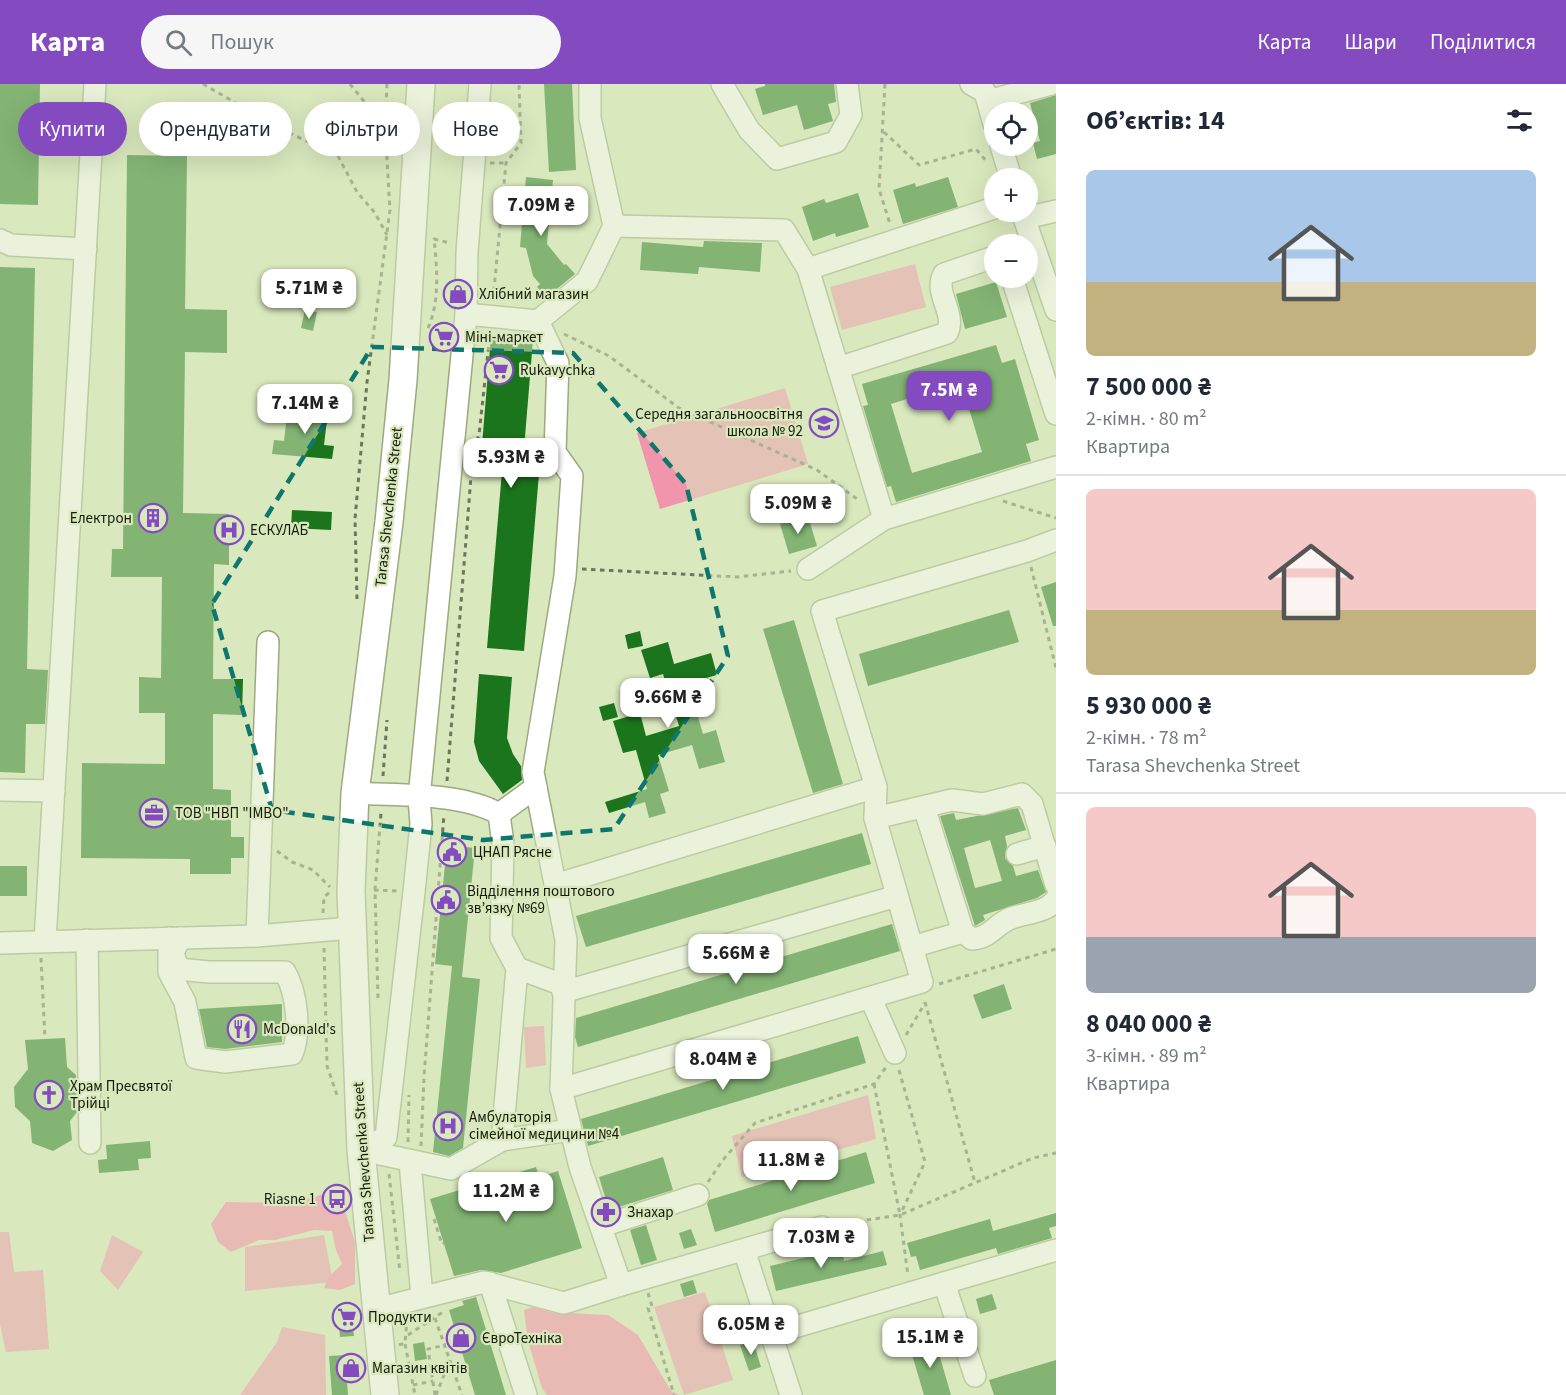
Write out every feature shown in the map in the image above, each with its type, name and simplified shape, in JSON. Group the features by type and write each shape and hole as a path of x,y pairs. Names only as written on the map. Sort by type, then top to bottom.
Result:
{"main road":[{"name":"Tarasa Shevchenka Street","path":"385,1395 377,1309 374,1153 351,928 355,793 403,380 421,84"}],"street":[{"path":"43,947 95,84"},
{"path":"480,84 467,252 466,314 419,798 421,824 386,1137 374,1153 451,1169 502,1140 570,1130"},
{"path":"466,314 538,321 587,281 614,226 590,118 590,84"},
{"path":"722,84 749,130 777,159 836,142 851,115 847,84"},
{"path":"971,84 986,92 987,101 1051,84"},
{"path":"807,269 984,211"},
{"path":"1038,213 1056,211"},
{"path":"1025,222 1056,310"},
{"path":"614,226 783,230 807,269 884,519"},
{"path":"0,240 11,245 86,249"},
{"path":"838,368 947,333 950,320 940,287 944,274 984,260"},
{"path":"1015,288 1056,414"},
{"path":"538,321 558,363 555,452 572,476 566,567 533,772 566,940 561,1089 570,1130 602,1226 629,1290"},
{"path":"808,569 884,519 1056,467"},
{"path":"561,1089 872,999 923,991 875,818 876,787 822,611 1027,551 1056,540"},
{"path":"257,936 258,838 268,642"},
{"path":"499,814 536,787"},
{"path":"555,885 876,787"},
{"path":"0,790 54,791"},
{"path":"355,793 446,798 483,805 499,814"},
{"path":"875,818 952,800 982,804 1022,794 1032,804 1050,853 1056,885"},
{"path":"924,807 963,932 972,939 988,936 1006,920 1048,907 1056,899"},
{"path":"499,814 502,844 501,938 517,968 502,1140"},
{"path":"1017,854 1050,853"},
{"path":"517,968 563,988 897,897"},
{"path":"0,944 43,947 87,940 257,936 351,928"},
{"path":"912,947 963,932"},
{"path":"175,938 173,953 178,969 209,972 285,972 293,986 297,1043 292,1054 225,1062 196,1058 184,1002 169,972 175,938"},
{"path":"87,940 90,1143"},
{"path":"872,999 894,1053"},
{"path":"410,1162 426,1304"},
{"path":"602,1226 698,1195"},
{"path":"377,1309 426,1304 484,1282 564,1303 629,1290 744,1250 822,1227"},
{"path":"744,1250 791,1395"},
{"path":"771,1334 1056,1250"},
{"path":"490,1283 526,1395"},
{"path":"944,1283 975,1376"}],"path":[{"path":"203,84 279,128 338,156 357,192 375,213 388,236"},
{"path":"350,84 365,102"},
{"path":"386,102 387,84"},
{"path":"447,789 473,452 479,435 506,164 521,143 519,84"},
{"path":"885,84 879,189 896,241"},
{"path":"884,132 919,165 976,149 988,164"},
{"path":"355,519 366,382 388,236 390,210 387,156"},
{"path":"424,334 433,316 437,261 434,239"},
{"path":"538,321 609,356 680,408 817,470 884,519"},
{"path":"976,491 1056,518"},
{"path":"1027,551 1056,668"},
{"path":"566,567 603,572 738,577 808,569"},
{"path":"378,1006 375,890 387,713"},
{"path":"421,1143 445,810"},
{"path":"258,838 292,862 313,870 334,890 324,897 323,914"},
{"path":"43,947 45,1039"},
{"path":"325,949 327,1066"},
{"path":"698,1195 722,1161 755,1123 874,1084 894,1053 923,991 1056,949"},
{"path":"923,991 975,1183"},
{"path":"894,1053 925,1162 900,1215"},
{"path":"874,1084 900,1215 910,1293"},
{"path":"374,1153 400,1274"},
{"path":"822,1227 900,1215 1033,1158 1056,1153"},
{"path":"629,1290 648,1292 658,1288"},
{"path":"648,1292 652,1306 648,1308 675,1395"},
{"path":"426,1304 446,1345 462,1395"},
{"path":"407,1336 448,1308"},
{"path":"407,1319 405,1343 415,1395"},
{"path":"397,1346 405,1343"},
{"path":"436,1395 428,1349 446,1345"},
{"path":"436,1395 451,1359"},
{"path":"413,1385 433,1381"},
{"path":"457,1395 461,1390"}],"highlighted area":[{"path":"372,347 573,353 686,484 728,656 614,829 483,840 272,810 212,604"}],"shaded area":[{"path":"915,264 926,307 842,330 830,287"},
{"path":"785,388 808,464 660,509 637,433"},
{"path":"544,1026 546,1065 526,1068 524,1027"},
{"path":"868,1095 876,1139 742,1177 732,1136"},
{"path":"327,1193 340,1196 355,1242 355,1284 340,1290 324,1288 329,1277 342,1264 332,1231 314,1230 275,1240 259,1240 231,1252 218,1242 211,1224 226,1202 293,1203"},
{"path":"0,1232 9,1232 14,1272 43,1270 49,1349 6,1352 0,1324"},
{"path":"112,1235 143,1252 118,1290 100,1271"},
{"path":"324,1235 333,1282 245,1291 245,1247"},
{"path":"705,1292 733,1380 684,1395 654,1307"},
{"path":"533,1307 550,1312 608,1315 638,1335 671,1391 679,1395 547,1395 542,1388 528,1341 524,1310"},
{"path":"282,1327 325,1335 326,1395 240,1395 277,1342"}],"building":[{"path":"0,84 40,84 40,102 18,102 18,156 39,156 38,205 0,204"},
{"path":"544,84 572,84 576,170 549,172"},
{"path":"765,84 834,84 836,102 828,104 833,121 804,130 797,105 763,115 755,89"},
{"path":"1056,95 1056,154 1037,159 1038,142 1040,141 1038,102 1033,102"},
{"name":"Електрон","path":"127,155 187,156 185,309 227,310 227,353 185,352 183,513 229,514 229,565 214,564 213,679 243,679 242,715 213,714 213,789 231,790 231,837 244,837 244,858 231,858 231,874 190,874 190,859 81,858 82,763 165,764 165,713 139,713 139,677 161,678 162,577 111,577 112,549 123,549"},
{"path":"526,177 553,180 547,244 564,265 566,264 575,274 546,298 537,287 540,284 533,276 526,248 520,247"},
{"path":"948,177 958,207 903,224 893,190 915,183 916,187"},
{"path":"858,193 869,227 836,237 835,233 813,241 802,207 824,199 826,203"},
{"path":"704,241 762,243 760,272 699,267 698,274 640,270 642,242 703,247"},
{"path":"0,267 35,268 27,669 48,670 45,724 26,724 25,773 0,772"},
{"path":"984,286 984,288 998,288 1007,317 965,329 956,294"},
{"path":"305,310 317,312 313,331 301,328"},
{"path":"491,336 533,340 523,461 540,462 524,651 487,648 503,459 481,457"},
{"path":"996,345 1002,363 1015,359 1039,440 1026,444 1031,461 896,502 891,486 887,487 863,406 868,405 862,384","holes":["961,382 982,452 912,473 891,404"]},
{"path":"288,407 328,411 324,445 334,446 332,459 272,454 274,440 284,441"},
{"path":"292,510 332,512 331,530 291,528"},
{"path":"808,516 817,546 789,554 780,524"},
{"path":"1056,582 1056,626 1053,626 1041,587"},
{"path":"1009,610 1019,642 868,686 859,654"},
{"path":"794,620 843,784 813,793 763,629"},
{"path":"640,631 643,646 628,649 625,635"},
{"path":"668,642 674,664 711,653 717,675 688,683 703,734 716,730 725,762 699,769 692,745 658,755 669,791 660,794 666,813 649,818 645,802 609,813 605,802 647,789 636,750 623,753 613,721 640,713 646,736 679,726 663,674 650,678 641,650"},
{"path":"479,674 512,677 507,738 521,766 522,780 503,794 479,761 474,742"},
{"path":"614,703 618,717 603,721 599,707"},
{"path":"1018,808 1026,830 1005,836 1007,846 1005,858 1013,866 1016,876 1038,870 1046,892 1037,898 983,915 985,920 975,926 940,816 954,813 956,820","holes":["990,840 1002,881 975,888 964,848"]},
{"path":"862,833 871,864 586,947 576,916"},
{"path":"447,845 475,848 462,977 480,979 463,1148 449,1156 433,1152 452,966 435,964"},
{"path":"0,866 27,866 27,896 0,896"},
{"path":"892,924 900,951 578,1047 575,1037 576,1018"},
{"path":"1004,984 1012,1009 982,1019 973,995"},
{"path":"282,1004 282,1042 225,1049 207,1047 199,1009"},
{"path":"858,1036 866,1063 588,1146 581,1119"},
{"name":"Храм Пресвятої Трійці","path":"65,1038 67,1067 76,1075 77,1112 70,1121 72,1140 53,1151 32,1143 30,1121 15,1107 14,1087 28,1069 25,1040"},
{"path":"150,1141 151,1158 138,1159 139,1170 99,1173 98,1160 107,1159 106,1145"},
{"path":"866,1152 875,1183 715,1232 707,1204 709,1200"},
{"path":"663,1157 673,1190 609,1210 599,1177"},
{"path":"536,1167 539,1177 558,1171 582,1248 501,1273 481,1270 454,1276 430,1199"},
{"path":"1056,1213 1056,1226 1049,1228 1052,1238 998,1254 996,1248 920,1270 916,1256 911,1257 907,1243 990,1219 993,1231"},
{"path":"646,1225 657,1260 641,1265 630,1230"},
{"path":"691,1229 697,1245 684,1249 679,1233"},
{"path":"883,1251 887,1265 776,1291 770,1266 824,1253 825,1258 843,1254 844,1261"},
{"path":"693,1280 697,1293 684,1297 680,1284"},
{"path":"992,1294 997,1309 980,1314 976,1299"},
{"path":"476,1297 506,1395 475,1395 449,1310 464,1305 462,1301"},
{"path":"351,1311 354,1336 340,1337 338,1312"},
{"path":"935,1340 951,1395 924,1395 910,1348"},
{"path":"753,1341 761,1367 749,1371 740,1345"},
{"path":"424,1342 427,1359 415,1361 413,1344"},
{"path":"345,1355 348,1395 332,1395 329,1356"},
{"path":"1056,1360 1056,1395 994,1395 989,1380"}],"place":[{"name":"Хлібний магазин","path":"458,294"},
{"name":"Міні-маркет","path":"444,337"},
{"name":"Rukavychka","path":"499,370"},
{"name":"Середня загальноосвітня школа № 92","path":"824,423"},
{"name":"Електрон","path":"153,518"},
{"name":"ЕСКУЛАБ","path":"229,530"},
{"name":"ТОВ \"НВП \"ІМВО\"","path":"154,813"},
{"name":"ЦНАП Рясне","path":"452,852"},
{"name":"Відділення поштового зв’язку №69","path":"446,900"},
{"name":"McDonald's","path":"242,1029"},
{"name":"Храм Пресвятої Трійці","path":"49,1095"},
{"name":"Амбулаторія сімейної медицини №4","path":"448,1126"},
{"name":"Riasne 1","path":"337,1199"},
{"name":"Знахар","path":"606,1212"},
{"name":"Продукти","path":"347,1317"},
{"name":"ЄвроТехніка","path":"461,1338"},
{"name":"Магазин квітів","path":"351,1368"}]}
